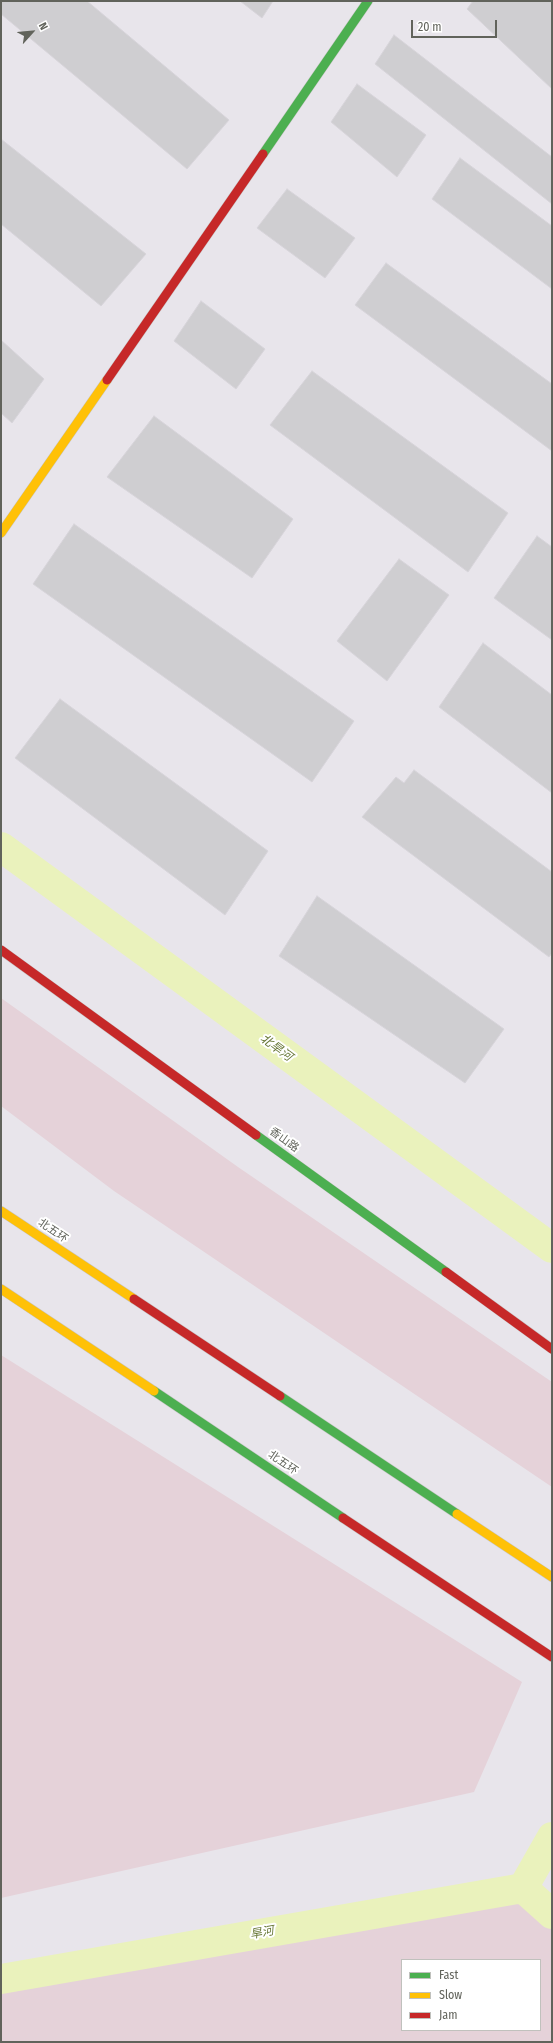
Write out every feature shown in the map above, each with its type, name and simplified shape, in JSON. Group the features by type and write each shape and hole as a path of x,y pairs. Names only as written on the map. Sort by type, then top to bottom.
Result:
{"main road":[{"path":"1,533 368,1"},
{"name":"香山路","path":"1,950 552,1349"},
{"name":"北五环","path":"1,1211 552,1578"},
{"name":"北五环","path":"1,1289 552,1657"}],"shaded area":[{"path":"1,998 238,1167 552,1382 552,1487 114,1191 1,1106"},
{"path":"1,1355 522,1682 474,1792 1,1898"},
{"path":"523,1888 552,1914 552,2042 1,2042 1,1979"}],"building":[{"path":"1,1 87,1 229,120 187,169 1,14"},
{"path":"240,1 273,1 262,18"},
{"path":"473,1 552,1 552,89 467,9"},
{"path":"394,35 552,157 552,204 375,64"},
{"path":"357,84 426,135 397,177 331,122"},
{"path":"1,139 146,254 101,306 1,224"},
{"path":"460,158 552,226 552,289 432,199"},
{"path":"287,189 355,238 325,278 257,228"},
{"path":"386,263 552,384 552,451 355,305"},
{"path":"201,301 265,349 236,389 174,341"},
{"path":"1,340 44,379 12,423 1,413"},
{"path":"312,371 508,513 468,572 270,425"},
{"path":"154,416 293,519 252,578 107,477"},
{"path":"74,524 354,721 312,782 33,584"},
{"path":"537,536 552,547 552,640 494,598"},
{"path":"399,559 449,595 387,681 337,641"},
{"path":"483,643 552,695 552,793 439,707"},
{"path":"60,699 268,851 225,915 15,758"},
{"path":"414,770 552,872 552,953 549,957 362,817 396,777 404,783"},
{"path":"317,896 504,1029 465,1083 279,956"}],"waterway":[{"name":"北旱河","path":"1,847 552,1248"},
{"name":"北旱河","path":"523,1888 552,1837"},
{"name":"北旱河","path":"523,1888 552,1914"},
{"name":"旱河","path":"1,1979 523,1888"}],"traffic: fast":[{"path":"263,154 368,1"},
{"path":"256,1135 446,1272"},
{"path":"154,1391 343,1518"},
{"path":"280,1396 457,1514"}],"traffic: slow":[{"path":"1,533 107,380"},
{"path":"1,1211 134,1299"},
{"path":"1,1289 154,1391"},
{"path":"457,1514 552,1577"}],"traffic: jam":[{"path":"107,380 263,154"},
{"path":"1,950 256,1135"},
{"path":"446,1272 552,1349"},
{"path":"134,1299 280,1396"},
{"path":"343,1518 552,1657"}]}
